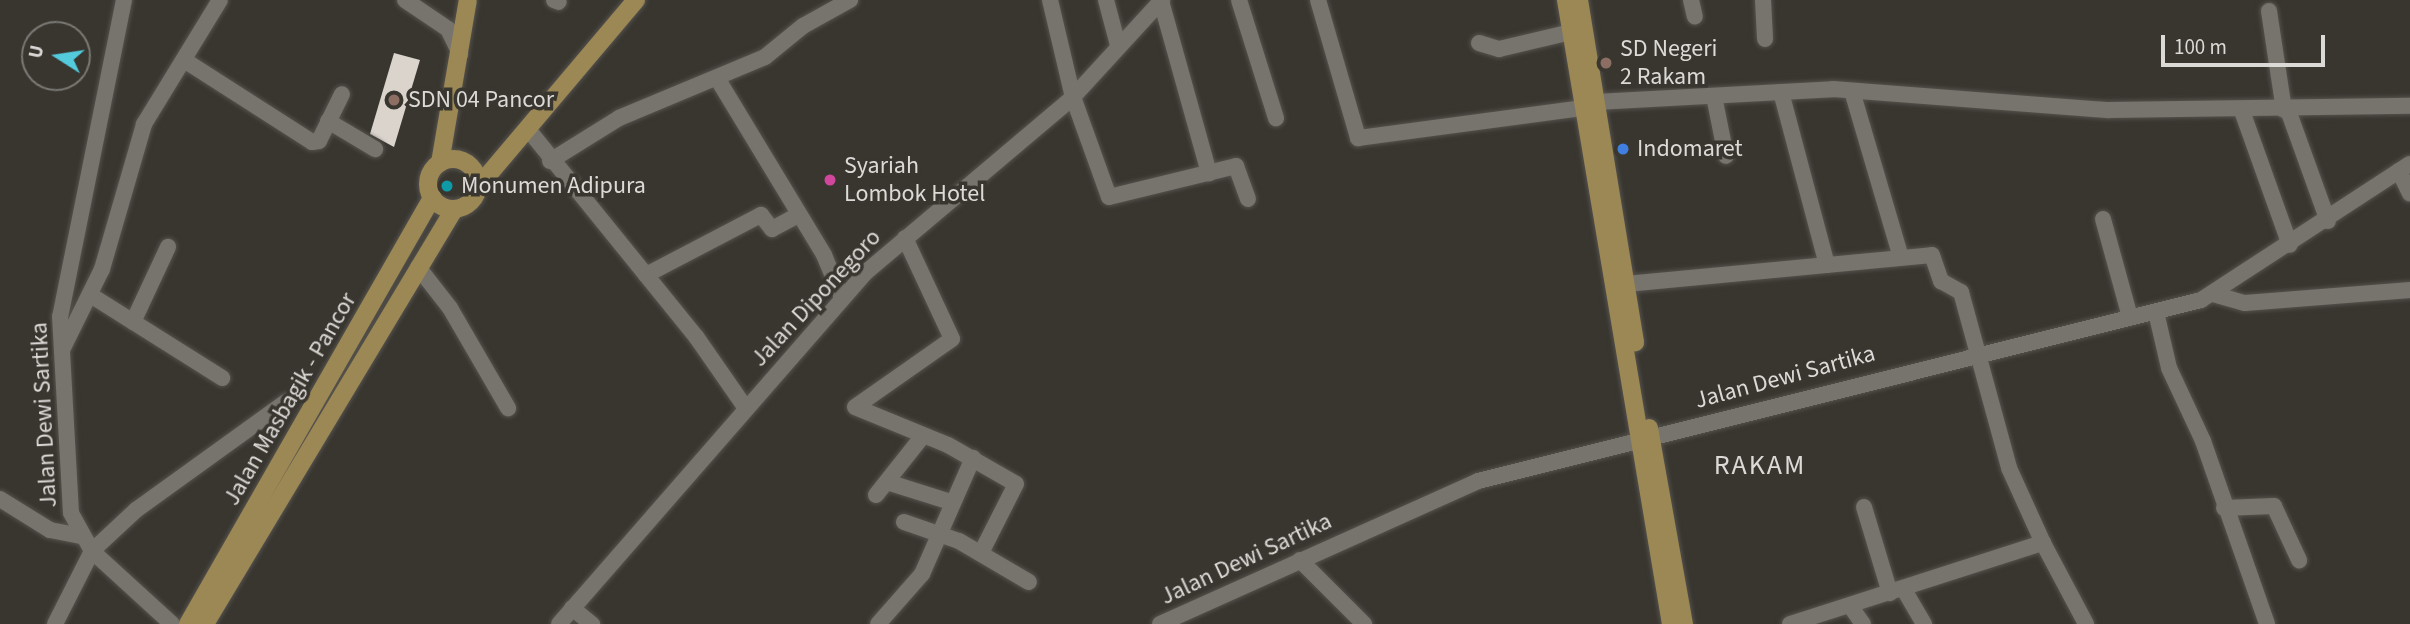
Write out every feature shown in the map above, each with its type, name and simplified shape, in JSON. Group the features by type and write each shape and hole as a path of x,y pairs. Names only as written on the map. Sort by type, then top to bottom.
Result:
{"main road":[{"path":"468,0 440,163 429,178 433,197 454,209 467,205 478,187 636,0"},
{"path":"1566,0 1571,32 1590,105"},
{"path":"1579,0 1590,105 1620,275 1671,624"},
{"path":"440,163 467,163 478,187"},
{"name":"Jalan Masbagik - Pancor","path":"188,624 433,197"},
{"name":"Jalan Masbagik - Pancor","path":"205,624 454,209"},
{"path":"1644,438 1684,624"}],"street":[{"name":"Jalan Dewi Sartika","path":"124,0 62,305 60,352 71,513 80,536 92,551 172,624"},
{"path":"60,352 92,296 113,219 128,196 139,136 220,0"},
{"path":"405,0 448,29 460,54"},
{"path":"550,160 607,124 765,57 803,26 850,0"},
{"path":"1050,0 1073,97 1109,197 1238,167 1248,199"},
{"path":"1106,0 1118,45"},
{"path":"1161,0 1209,173"},
{"name":"Jalan Diponegoro","path":"559,624 842,298 905,238 1073,97 1161,0"},
{"path":"1239,0 1276,118"},
{"path":"1318,0 1358,138 1590,105 1781,92 1852,90 2048,107 2242,111 2410,106"},
{"path":"1691,0 1695,17"},
{"path":"1763,0 1765,38"},
{"path":"2269,11 2286,110 2328,221"},
{"path":"1479,43 1499,49 1571,32"},
{"path":"184,60 312,142 319,141 342,94"},
{"path":"717,78 798,215 842,298"},
{"path":"1852,90 1901,257"},
{"path":"1781,92 1827,265"},
{"path":"1714,96 1726,156"},
{"path":"2242,111 2291,245"},
{"path":"328,121 375,149"},
{"path":"527,128 550,160 646,275 745,407"},
{"name":"Jalan Dewi Sartika","path":"1160,624 1478,481 1977,352 2156,312 2213,294 2328,221 2404,168"},
{"path":"2404,168 2410,194"},
{"path":"646,275 761,215 772,229 798,215"},
{"path":"2103,219 2130,317"},
{"path":"905,238 951,343 854,404 973,458 1017,486 981,553"},
{"path":"133,322 168,247"},
{"path":"1620,275 1827,265 1931,255 1941,281 1958,285 2009,468 2043,543 2086,624"},
{"path":"418,267 450,309 508,408"},
{"path":"2213,294 2245,303 2410,290"},
{"path":"92,296 222,378"},
{"path":"2156,312 2169,368 2203,441 2224,508 2267,624"},
{"path":"55,624 92,551 136,510 286,401"},
{"path":"876,495 922,437"},
{"path":"878,624 922,574 937,531 973,458"},
{"path":"887,482 951,502"},
{"path":"0,499 50,530 80,536"},
{"path":"2224,508 2274,506 2299,560"},
{"path":"1864,507 1897,590 1924,624"},
{"path":"904,522 937,531 981,553 1028,582"},
{"path":"1790,624 1851,607 2043,543"},
{"path":"1300,560 1364,624"},
{"path":"1851,607 1863,624"},
{"path":"572,608 592,624"}],"building":[{"name":"SDN 04 Pancor","path":"394,53 420,60 394,147 370,134"}],"place":[{"name":"SD Negeri 2 Rakam","path":"1606,63"},
{"name":"SDN 04 Pancor","path":"394,100"},
{"name":"Indomaret","path":"1623,149"},
{"name":"Syariah Lombok Hotel","path":"830,180"},
{"name":"Monumen Adipura","path":"447,186"}],"district":[{"name":"RAKAM","path":"1760,465"}]}
